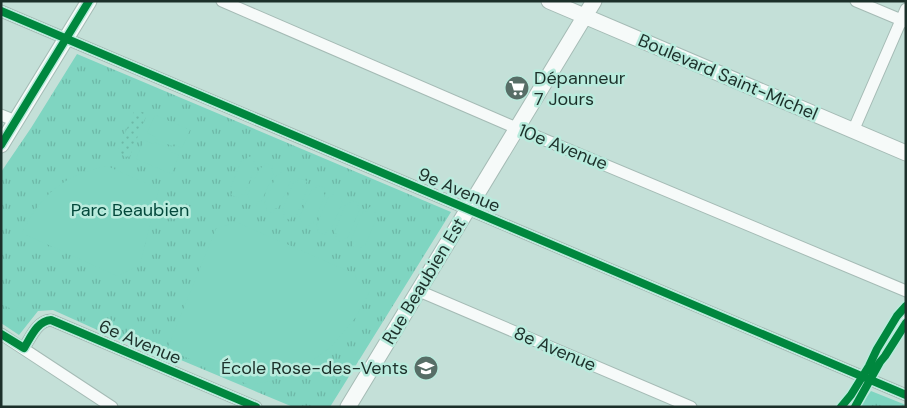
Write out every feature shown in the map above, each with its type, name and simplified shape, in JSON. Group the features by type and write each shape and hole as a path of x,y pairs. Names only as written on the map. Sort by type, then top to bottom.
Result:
{"street":[{"path":"1,145 89,1"},
{"name":"10e Avenue","path":"222,1 517,128 906,291"},
{"name":"Boulevard Saint-Michel","path":"549,1 906,153"},
{"name":"Rue Beaubien Est","path":"348,407 594,1"},
{"path":"853,131 904,17 856,1"},
{"name":"9e Avenue","path":"1,11 906,395"},
{"path":"1,114 16,121"},
{"name":"8e Avenue","path":"419,291 691,407"},
{"path":"848,407 906,312"},
{"name":"6e Avenue","path":"24,348 39,324 51,320 256,407"},
{"path":"1,334 112,407"}],"green space":[{"name":"Parc Beaubien","path":"77,54 451,212 330,407 293,407 126,337 124,342 53,310 38,311 19,335 1,323 1,172"},
{"path":"135,109 147,114 129,158 117,153"},
{"path":"155,115 190,130 182,148 155,139 156,137 147,133"},
{"path":"144,140 171,149 170,152 179,155 172,174 136,159"},
{"path":"248,156 255,159 253,164 256,165 244,195 241,194 239,198 231,195 233,190 230,189 242,159 245,161"},
{"path":"265,163 273,166 271,171 274,173 261,202 258,201 256,206 248,202 250,198 247,196 260,167 263,168"},
{"path":"107,166 159,189 140,265 117,276 22,233 37,207 56,188 78,175"},
{"path":"282,170 290,174 288,178 291,180 278,209 275,208 273,213 266,210 267,205 264,204 277,174 280,175"},
{"path":"299,178 307,181 305,186 308,187 296,217 292,216 290,220 283,217 285,212 282,211 294,181 297,183"},
{"path":"317,185 325,188 323,193 325,195 313,224 310,223 308,228 300,224 302,220 299,218 312,189 315,190"},
{"path":"334,192 342,196 340,200 343,202 330,231 327,230 325,235 317,232 319,227 316,226 329,196 332,197"},
{"path":"351,200 359,203 357,208 360,209 347,239 344,238 342,242 335,239 337,234 334,233 346,203 349,205"},
{"path":"369,207 376,210 374,215 377,217 365,246 362,245 360,250 352,246 354,242 351,240 363,211 367,212"},
{"path":"236,222 355,274 357,281 371,289 356,317 331,347 302,368 271,381 249,385 167,349 216,229"},
{"path":"1,290 22,299 16,311 1,304"},
{"path":"871,391 906,405 906,407 859,407"}],"cycle path":[{"path":"1,145 89,1"},
{"path":"1,11 906,395"},
{"path":"841,407 869,366 897,316 906,306"},
{"path":"1,334 24,348 38,326 51,320 256,407"},
{"path":"855,407 880,362 906,323"}],"place":[{"name":"Dépanneur 7 Jours","path":"517,88"},
{"name":"École Rose-des-Vents","path":"426,368"}]}
